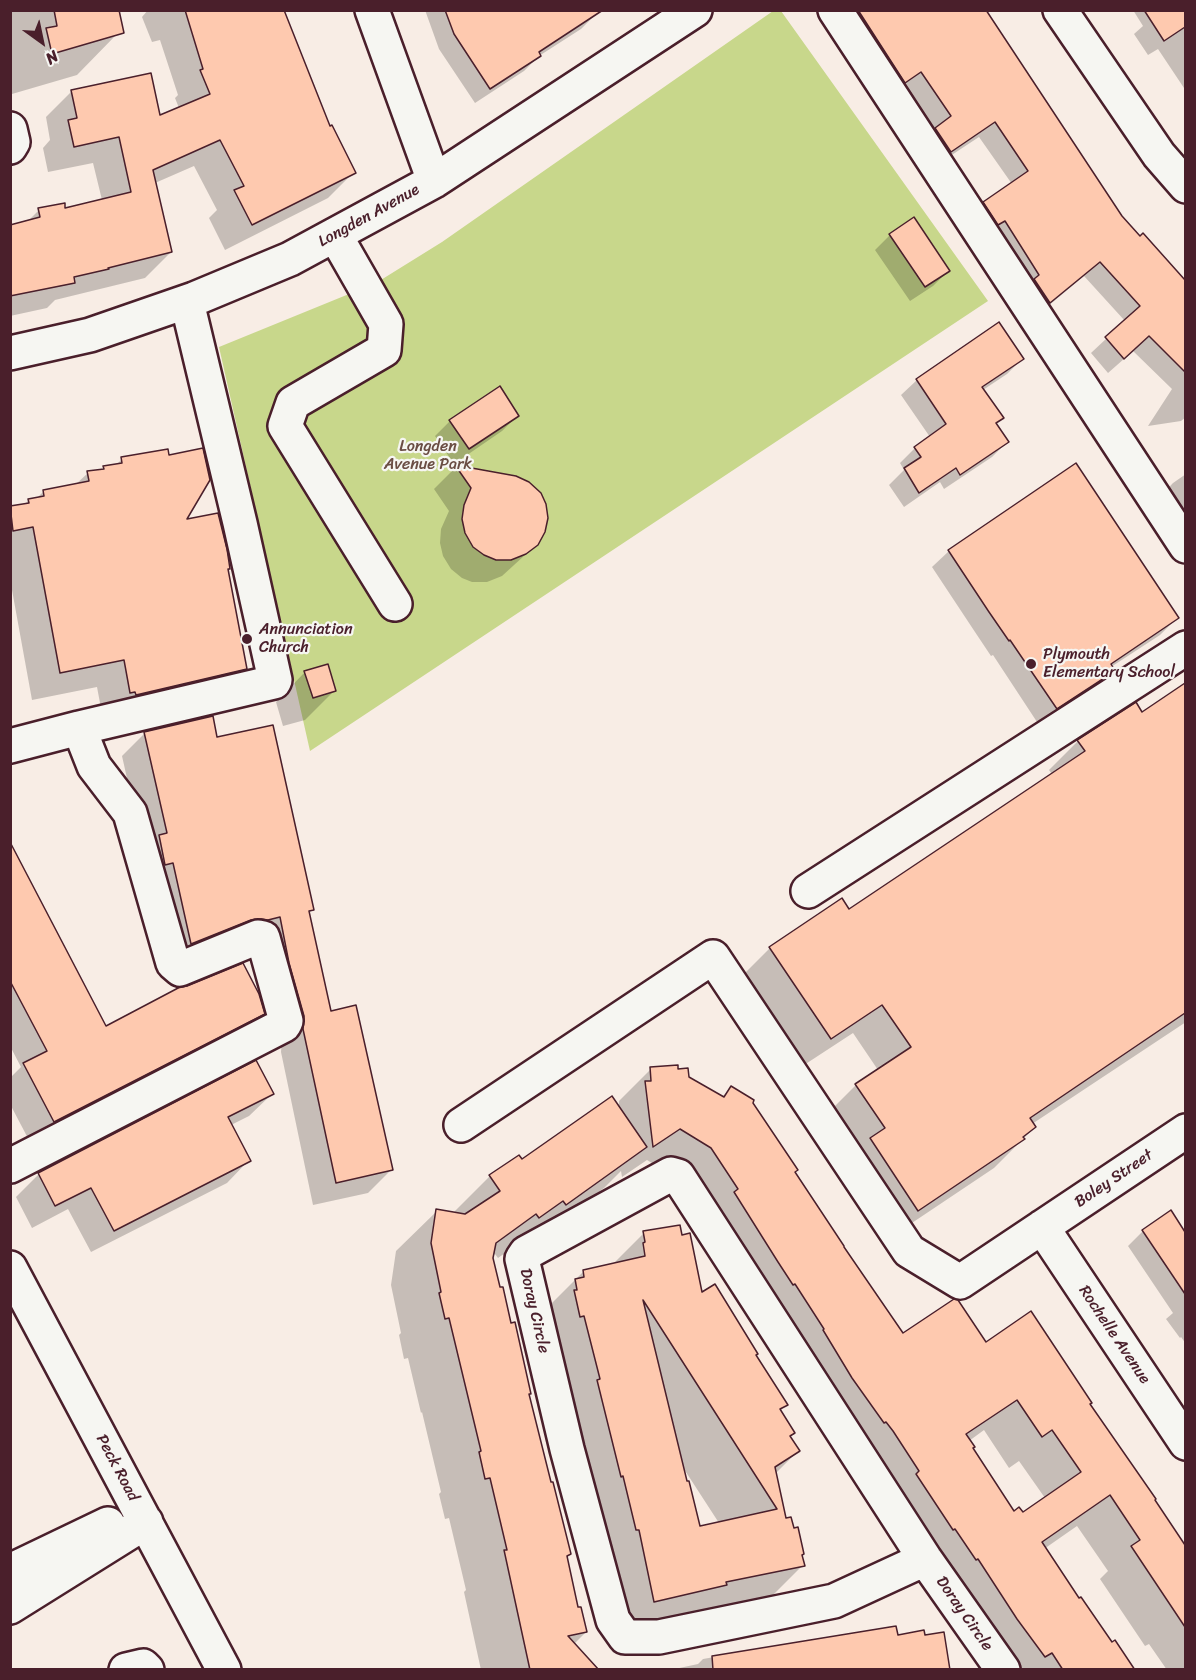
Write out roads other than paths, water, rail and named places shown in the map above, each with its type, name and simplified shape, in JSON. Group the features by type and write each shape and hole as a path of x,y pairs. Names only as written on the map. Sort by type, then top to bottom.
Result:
{"street":[{"path":"372,10 434,181"},
{"name":"Longden Avenue","path":"10,353 90,335 187,302 290,259 434,181 695,10"},
{"path":"835,10 1185,546"},
{"path":"1059,10 1159,155 1185,186"},
{"path":"10,129 13,142 10,147"},
{"path":"335,235 386,324 384,350 293,403 285,426 395,604"},
{"path":"10,746 275,680 187,302"},
{"path":"808,891 1185,648"},
{"path":"10,1166 284,1025 286,1021 263,938 258,937 180,969 173,963 130,813 94,766 79,728"},
{"name":"Boley Street","path":"461,1125 713,957 909,1251 960,1282 1185,1131"},
{"name":"Doray Circle","path":"925,1559 834,1601 659,1637 626,1637 613,1620 567,1449 522,1259 526,1253 671,1174 678,1176 925,1559 1003,1670"},
{"name":"Rochelle Avenue","path":"1042,1227 1185,1443"},
{"name":"Peck Road","path":"10,1268 224,1670"},
{"path":"10,1571 142,1515"},
{"path":"10,1606 142,1515"},
{"path":"126,1670 143,1666 147,1670"}],"place":[{"name":"Annunciation Church","path":"247,639"},
{"name":"Plymouth Elementary School","path":"1031,664"}],"park label":[{"name":"Longden Avenue Park","path":"428,456"}]}
